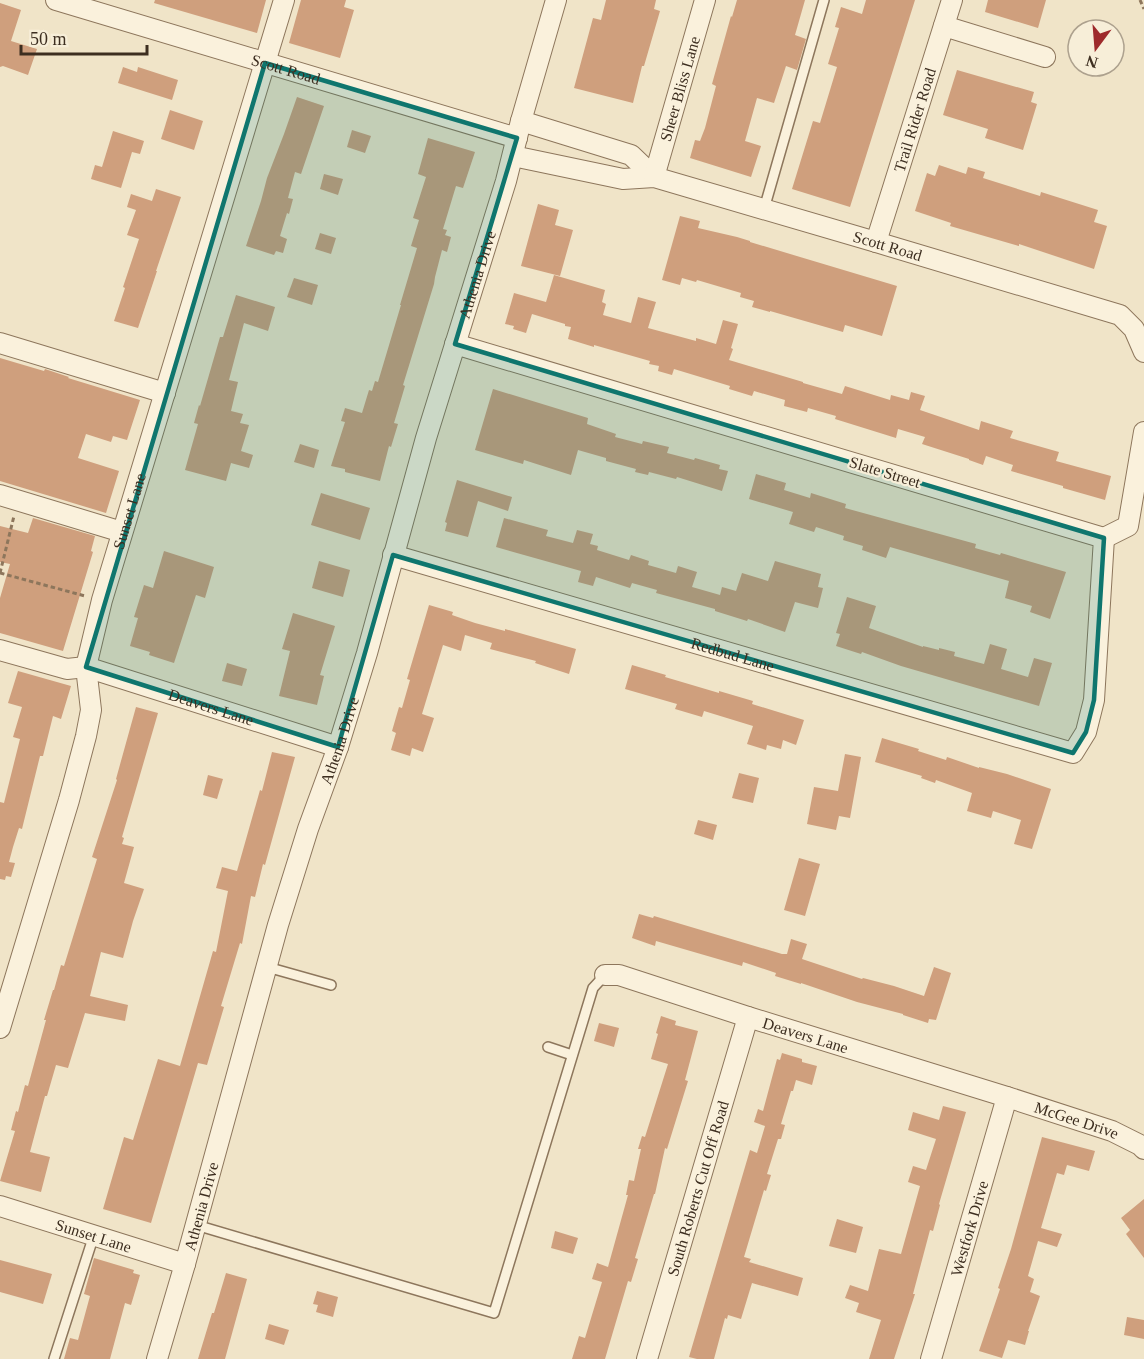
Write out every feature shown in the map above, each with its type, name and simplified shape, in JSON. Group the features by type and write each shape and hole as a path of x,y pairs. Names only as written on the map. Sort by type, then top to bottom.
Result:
{"street":[{"name":"Scott Road","path":"56,0 517,139 623,179 654,177 1120,315 1134,329 1144,352"},
{"name":"Sunset Lane","path":"0,1028 86,736 91,710 86,667 102,600 284,0"},
{"name":"Athenia Drive","path":"157,1359 267,967 308,829 338,747 367,653 426,438 517,139 556,0"},
{"name":"Sheer Bliss Lane","path":"654,177 705,0"},
{"name":"Trail Rider Road","path":"876,242 952,0"},
{"path":"944,26 1045,57"},
{"name":"Scott Road","path":"517,139 631,155 654,177"},
{"path":"0,344 165,393"},
{"name":"Slate Street","path":"455,344 1104,538"},
{"path":"1104,538 1128,526 1144,432"},
{"path":"9,498 122,532"},
{"name":"Redbud Lane","path":"393,555 1072,753 1086,732 1094,700 1104,538"},
{"name":"Deavers Lane","path":"0,650 67,669 86,667 338,747"},
{"name":"Deavers Lane","path":"605,975 619,975 1007,1097"},
{"name":"South Roberts Cut Off Road","path":"647,1359 748,1017"},
{"name":"McGee Drive","path":"1007,1097 1112,1131 1144,1149"},
{"name":"Westfork Drive","path":"931,1359 1007,1097"},
{"name":"Sunset Lane","path":"0,1206 185,1264"}],"lane":[{"path":"764,209 824,0"},
{"path":"267,967 331,985"},
{"path":"196,1225 494,1313 593,988 605,975"},
{"path":"548,1047 572,1054"},
{"path":"54,1359 94,1235"}],"path":[{"path":"1140,0 1144,9"},
{"path":"9,498 0,573 102,600"}],"highlighted area":[{"path":"265,63 517,138 455,344 1104,538 1094,700 1086,732 1073,753 393,555 338,747 86,667"}],"building":[{"path":"155,0 266,0 257,33 154,3"},
{"path":"301,0 346,0 344,7 354,10 340,58 289,43"},
{"path":"606,0 656,0 654,9 660,11 633,103 574,88 593,18 601,20"},
{"path":"737,0 805,0 795,35 806,39 797,70 786,66 774,103 757,98 745,141 761,146 751,177 690,158 695,140 700,141 705,128 716,86 712,84"},
{"path":"866,0 915,0 850,207 792,189 813,121 820,123 837,67 828,64 839,28 835,27 841,7 862,14"},
{"path":"988,0 1046,0 1038,28 985,12"},
{"path":"0,3 21,10 11,41 37,49 28,75 0,67"},
{"path":"123,67 137,72 138,67 178,80 172,100 118,83"},
{"path":"957,70 1034,92 1031,102 1037,104 1023,150 985,138 988,129 943,115"},
{"path":"297,97 324,106 301,174 295,172 288,198 293,199 280,236 287,239 283,253 276,251 274,255 246,246 267,178"},
{"path":"170,110 203,121 194,150 161,139"},
{"path":"352,130 371,136 365,153 347,147"},
{"path":"113,131 144,141 140,154 132,152 121,188 91,179 95,165 102,167"},
{"path":"428,138 475,152 463,188 456,186 443,229 447,230 445,235 451,237 447,252 442,250 403,385 405,386 394,423 398,424 391,447 389,446 380,481 331,466 345,422 341,421 345,408 362,413 369,390 372,391 375,381 378,382 401,305 417,248 411,246 419,220 413,218 426,177 418,174"},
{"path":"939,165 966,174 968,167 985,172 983,178 1040,196 1041,192 1098,210 1094,222 1107,226 1094,269 1019,244 1019,246 950,226 951,223 915,211 927,173 935,176"},
{"path":"324,174 343,179 338,195 320,189"},
{"path":"156,189 181,197 138,328 114,321 139,239 127,235 136,210 127,207 131,194 152,201"},
{"path":"538,204 559,210 555,225 573,230 560,276 521,266"},
{"path":"680,216 700,221 698,228 737,237 897,286 882,336 845,325 843,332 752,307 754,301 740,297 741,293 697,280 696,282 682,278 680,285 662,280"},
{"path":"320,233 336,238 331,254 315,249"},
{"path":"554,275 605,290 602,302 606,304 603,315 631,323 638,297 656,302 648,328 696,341 696,338 716,344 723,320 738,324 729,360 842,394 845,386 890,400 891,395 909,400 911,392 925,396 920,410 979,430 981,421 1013,431 1010,438 1059,452 1056,461 1111,476 1105,500 1011,471 1013,465 986,456 983,465 922,444 925,437 898,429 896,438 808,408 807,412 784,406 785,400 754,391 752,396 729,389 730,386 674,369 672,375 658,371 659,366 649,364 650,361 568,339 571,327 532,314 526,333 505,324 514,293 546,302"},
{"path":"294,278 318,285 312,305 287,297"},
{"path":"236,295 275,307 268,331 244,323 229,380 238,382 231,411 243,414 240,423 249,425 241,451 253,455 249,468 231,463 226,481 185,470 198,424 194,423 199,405"},
{"path":"0,358 44,371 45,369 140,400 127,440 113,436 111,442 86,434 78,458 119,471 106,513 0,481"},
{"path":"493,389 588,418 587,424 616,434 615,437 642,444 643,441 669,447 667,453 720,465 719,469 728,471 722,491 677,477 676,479 649,472 648,475 635,472 636,469 578,450 571,475 524,460 523,464 475,450"},
{"path":"300,444 319,450 314,468 294,462"},
{"path":"756,474 786,483 784,490 810,498 811,493 846,504 845,508 976,544 975,548 1066,572 1050,619 1030,612 1032,606 1005,598 1009,581 890,547 886,558 862,550 863,546 843,540 844,536 816,527 814,532 789,524 793,512 749,499"},
{"path":"457,480 512,497 508,511 478,501 468,537 445,531 447,523 445,522"},
{"path":"321,493 370,508 360,540 311,525"},
{"path":"33,518 95,536 91,551 93,552 63,651 0,633 0,598 10,564 0,562 0,526 28,533"},
{"path":"504,518 548,530 546,536 573,543 577,530 593,534 590,544 598,546 597,550 629,560 631,555 649,561 648,565 676,573 678,566 697,572 692,587 720,595 722,587 736,591 742,573 768,581 775,561 821,574 818,587 823,588 818,608 795,602 785,632 656,593 657,590 632,583 630,588 596,577 593,586 578,582 581,571 496,547"},
{"path":"164,551 214,567 205,598 196,595 174,663 130,646 138,618 134,617 144,585 153,588"},
{"path":"319,561 350,570 343,597 312,588"},
{"path":"847,597 876,606 869,628 923,647 955,652 954,656 984,664 990,644 1007,649 1001,669 1028,677 1034,658 1052,663 1039,706 836,646 840,634 836,633"},
{"path":"429,605 453,612 452,615 475,623 576,649 569,674 535,663 536,661 490,649 492,643 465,635 461,651 443,645 422,714 434,718 423,752 412,748 410,756 391,750 396,733 392,731 399,707 402,708 410,680 407,679"},
{"path":"293,613 335,626 320,675 324,676 317,705 279,696 290,651 282,649"},
{"path":"227,663 247,669 242,686 222,681"},
{"path":"632,665 666,675 665,677 753,701 752,704 804,720 796,745 783,740 781,749 767,745 766,750 747,744 753,726 704,711 702,717 675,709 677,704 625,689"},
{"path":"18,671 71,686 61,719 53,716 43,756 40,756 22,829 19,828 9,862 15,863 11,877 6,876 5,880 0,879 0,802 4,803 20,739 13,737 22,707 8,703"},
{"path":"136,707 158,713 122,837 124,838 122,844 134,847 124,883 144,889 123,958 101,952 90,996 128,1005 125,1021 85,1013 68,1068 56,1065 30,1152 50,1157 41,1192 0,1181 15,1131 11,1130 16,1111 18,1112 25,1085 28,1086 53,990 61,965 64,966 97,859 92,857 117,780"},
{"path":"882,738 946,760 947,757 1051,789 1032,849 1014,844 1021,820 993,811 991,818 967,811 972,793 875,762"},
{"path":"272,752 295,757 255,897 251,896 242,944 240,943 221,1006 224,1007 207,1065 198,1063 151,1223 103,1209 124,1137 133,1140 158,1059 180,1066 213,951 216,952 228,891 216,888 222,867 237,871"},
{"path":"845,754 861,757 850,818 839,816 836,830 807,824 814,787 838,791"},
{"path":"739,773 759,778 753,803 732,798"},
{"path":"208,775 223,779 217,799 203,795"},
{"path":"698,820 717,825 713,840 694,834"},
{"path":"799,858 820,864 805,916 784,910"},
{"path":"639,914 653,918 654,916 782,954 787,954 791,939 807,944 802,959 924,996 934,967 951,973 936,1020 929,1019 928,1023 775,976 776,973 743,962 742,966 656,941 655,946 632,938"},
{"path":"661,1016 676,1021 675,1025 698,1031 685,1080 688,1081 667,1149 665,1148 655,1194 635,1258 638,1259 631,1282 628,1281 605,1359 572,1359 579,1336 585,1338 602,1282 592,1279 597,1263 608,1267 628,1195 626,1195 629,1180 634,1181 641,1149 638,1149 642,1136 645,1137 668,1064 651,1059"},
{"path":"599,1023 619,1028 614,1047 594,1041"},
{"path":"782,1053 817,1066 812,1085 796,1080 793,1091 791,1091 781,1124 785,1125 781,1139 778,1139 767,1174 771,1175 766,1191 764,1190 744,1257 751,1259 749,1262 803,1278 798,1296 752,1283 741,1319 728,1315 727,1319 725,1318 714,1359 689,1357 750,1150 757,1153 765,1126 754,1122 758,1109 763,1111 777,1059 780,1060"},
{"path":"943,1106 966,1112 933,1231 930,1230 913,1294 915,1294 894,1359 869,1359 881,1320 856,1312 859,1303 845,1298 850,1285 868,1291 879,1249 901,1254 920,1186 908,1182 913,1166 926,1170 936,1139 908,1130 913,1112 939,1120"},
{"path":"1042,1137 1095,1151 1089,1171 1067,1165 1064,1175 1057,1173 1041,1228 1062,1234 1057,1247 1038,1241 1028,1276 1034,1279 1030,1292 1040,1296 1025,1345 1008,1340 1002,1358 979,1351 1000,1289 998,1288"},
{"path":"1144,1199 1144,1258 1126,1234 1130,1230 1121,1218"},
{"path":"837,1219 863,1227 856,1253 829,1246"},
{"path":"555,1231 578,1238 573,1254 551,1248"},
{"path":"94,1258 134,1270 133,1273 140,1275 131,1305 125,1303 110,1359 64,1359 70,1338 78,1340 90,1296 84,1294"},
{"path":"0,1260 52,1274 43,1304 0,1292"},
{"path":"226,1273 247,1279 225,1359 198,1359 212,1313 214,1313"},
{"path":"317,1291 338,1297 333,1317 316,1312 318,1305 313,1304"},
{"path":"1127,1317 1144,1320 1144,1339 1124,1335"},
{"path":"269,1324 289,1330 284,1345 265,1339"}]}
